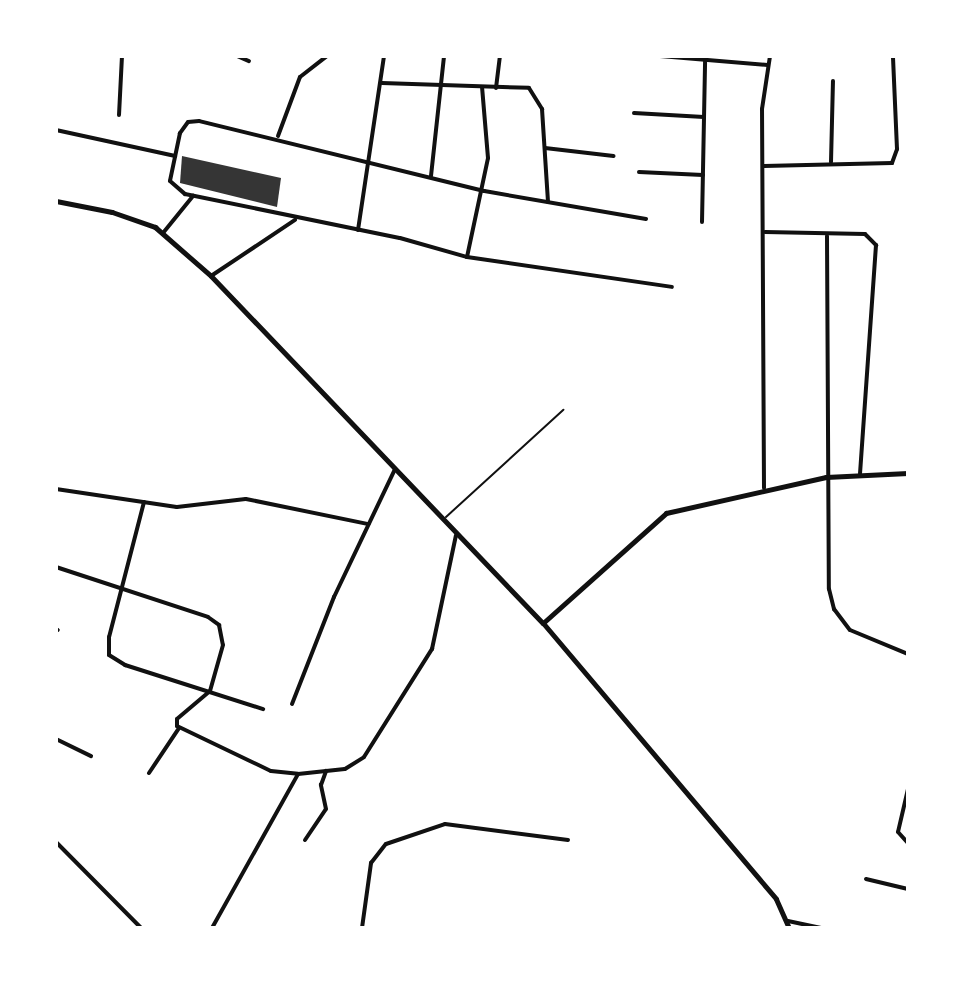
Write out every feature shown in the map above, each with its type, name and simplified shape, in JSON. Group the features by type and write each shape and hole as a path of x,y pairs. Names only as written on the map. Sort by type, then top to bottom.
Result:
{"street":[{"path":"119,115 122,56"},
{"path":"237,56 249,61"},
{"path":"278,136 300,77 327,56"},
{"path":"358,230 384,56"},
{"path":"431,176 444,56"},
{"path":"496,88 500,56"},
{"path":"660,56 768,65"},
{"path":"764,488 762,99 770,56"},
{"path":"764,166 831,162 883,164 896,157 892,56"},
{"path":"702,222 705,61"},
{"path":"831,162 833,81"},
{"path":"382,83 529,88 535,94 545,148 548,202"},
{"path":"467,257 484,191 488,158 482,87"},
{"path":"634,113 704,117"},
{"path":"646,219 484,191 278,136 193,121 180,133 175,156 172,187 193,196 295,220 358,230 467,257 672,287"},
{"path":"56,130 175,156"},
{"path":"545,148 614,156"},
{"path":"639,172 703,175"},
{"path":"163,233 193,196"},
{"path":"56,201 112,212 163,233 211,276 543,623 776,899 788,924 822,928"},
{"path":"211,276 295,220"},
{"path":"764,232 827,236 865,234 876,245 860,473"},
{"path":"827,236 827,570 834,609 850,630 908,654"},
{"path":"292,704 368,524 396,467"},
{"path":"543,623 655,520 764,488 860,473 908,473"},
{"path":"56,489 177,507 246,499 368,524"},
{"path":"144,502 109,655 125,665 263,709"},
{"path":"179,728 271,771 298,774 345,769 364,757 432,649 456,535"},
{"path":"56,567 219,625 223,645 210,691 177,719 179,728 149,773"},
{"path":"56,739 91,756"},
{"path":"305,840 326,809 321,785 326,771"},
{"path":"212,928 298,774"},
{"path":"908,789 898,832 908,843"},
{"path":"362,928 371,863 386,844 445,824 568,840"},
{"path":"56,842 141,928"},
{"path":"866,879 908,889"}],"lane":[{"path":"444,519 563,410"}],"building":[{"path":"182,156 281,178 277,207 180,183"}]}
